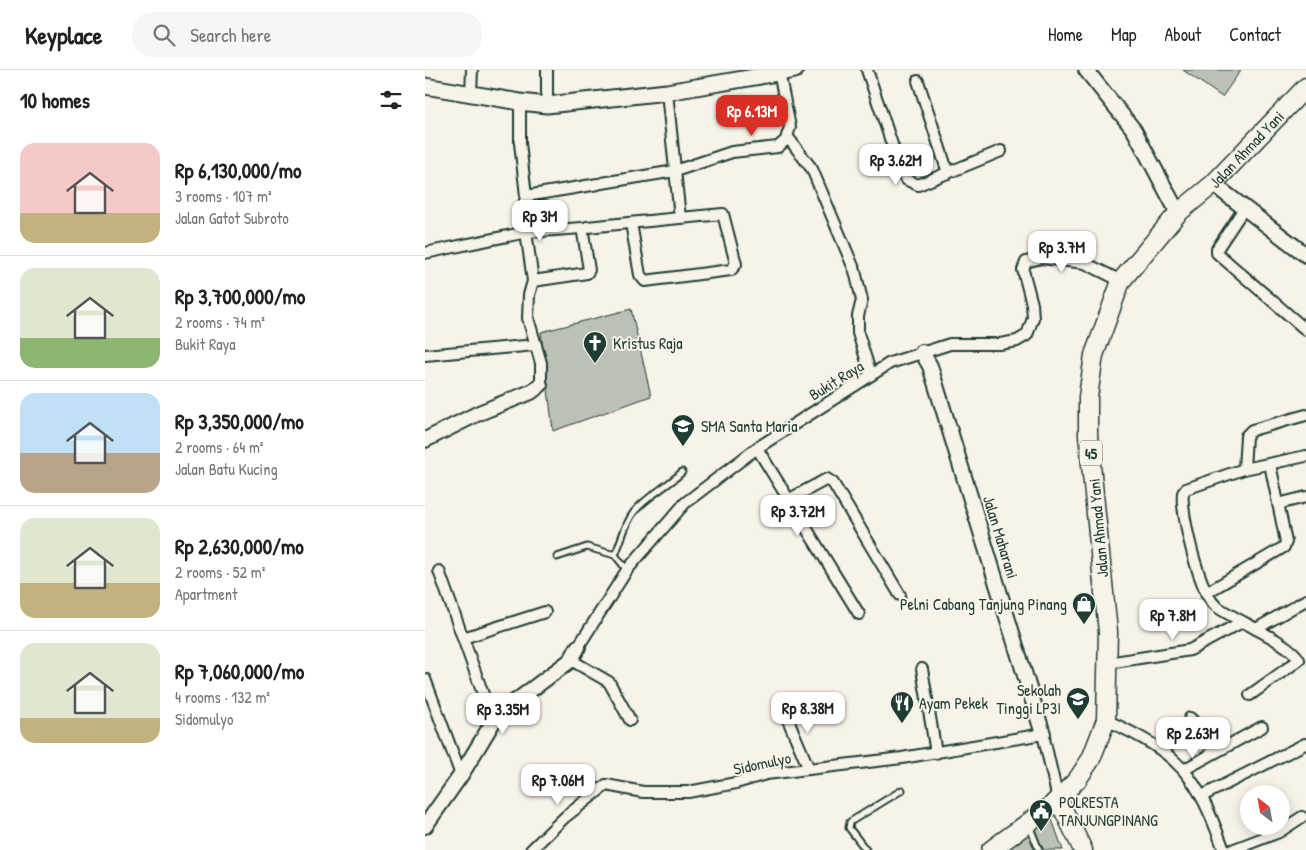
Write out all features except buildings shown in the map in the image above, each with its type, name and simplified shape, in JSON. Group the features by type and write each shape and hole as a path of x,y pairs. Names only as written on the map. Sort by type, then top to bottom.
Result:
{"highway":[{"name":"Jalan Ahmad Yani","path":"991,850 1058,799 1077,780 1091,759 1106,720 1108,663 1095,489 1088,435 1088,397 1094,355 1121,282 1178,213 1213,184 1306,87"},
{"path":"1058,799 1083,850"}],"main road":[{"path":"425,86 520,102 547,104 667,92 724,76 795,70"}],"street":[{"path":"471,94 473,70"},
{"path":"547,70 547,104"},
{"path":"867,70 902,174 907,180 918,185 1001,151"},
{"path":"1086,70 1134,130 1178,213"},
{"path":"526,196 675,171 732,152 779,147 790,128 779,72"},
{"path":"918,81 948,173"},
{"path":"667,92 680,218"},
{"path":"425,440 479,413 531,392 541,383 541,363 528,318 529,296 533,281 523,210 526,196 520,143 520,102"},
{"path":"787,136 811,169 855,270 862,300 858,316 858,333 871,375"},
{"path":"1213,184 1306,255"},
{"path":"1245,207 1217,249 1217,253 1306,330"},
{"path":"425,253 527,232 584,229 723,214 736,264 735,268 645,282 640,275 631,224"},
{"path":"533,281 587,273 589,270 584,229"},
{"name":"Bukit Raya","path":"578,647 627,570 685,503 757,448 890,364 950,344 1000,344 1017,341 1027,335 1033,318 1032,304 1023,270 1026,262 1031,259 1085,264 1121,282"},
{"path":"425,355 536,345"},
{"name":"Jalan Maharani","path":"922,352 930,366 1043,734"},
{"path":"1244,469 1246,436 1252,430 1306,414"},
{"path":"757,448 859,614"},
{"path":"1249,695 1299,660 1293,652 1256,629 1240,623 1214,605 1206,593 1191,549 1183,493 1186,488 1244,469 1306,456"},
{"path":"1206,593 1284,547 1286,542 1270,464"},
{"path":"790,499 827,479 833,483 900,595"},
{"path":"1279,504 1306,498"},
{"path":"439,571 493,722"},
{"path":"1256,629 1306,600"},
{"path":"463,638 545,612"},
{"path":"1108,663 1190,650 1240,623"},
{"path":"427,820 461,775 493,722 508,707 571,660 578,647"},
{"path":"571,660 609,682 629,720"},
{"path":"922,669 936,753"},
{"path":"425,679 461,775"},
{"path":"783,708 809,769"},
{"path":"1190,718 1200,728 1211,732 1215,741 1211,754"},
{"path":"1106,720 1145,738 1185,770 1202,796 1224,850"},
{"path":"1185,770 1262,727"},
{"path":"1043,734 1058,799"},
{"name":"Sidomulyo","path":"531,850 565,817 606,784 643,792 688,792 736,783 766,774 936,753 1043,734"},
{"path":"1202,796 1305,744"},
{"path":"1232,850 1279,832 1303,817"}],"lane":[{"path":"615,555 633,514 682,472"},
{"path":"557,556 587,547 615,555 627,570"},
{"path":"866,850 849,828 850,822 902,790"},
{"path":"1028,823 1039,850"}],"place":[{"name":"Kristus Raja","path":"595,364"},
{"name":"SMA Santa Maria","path":"683,447"},
{"name":"Pelni Cabang Tanjung Pinang","path":"1084,625"},
{"name":"Sekolah Tinggi LP3I","path":"1078,720"},
{"name":"Ayam Pekek","path":"902,724"},
{"name":"POLRESTA TANJUNGPINANG","path":"1041,832"}]}
